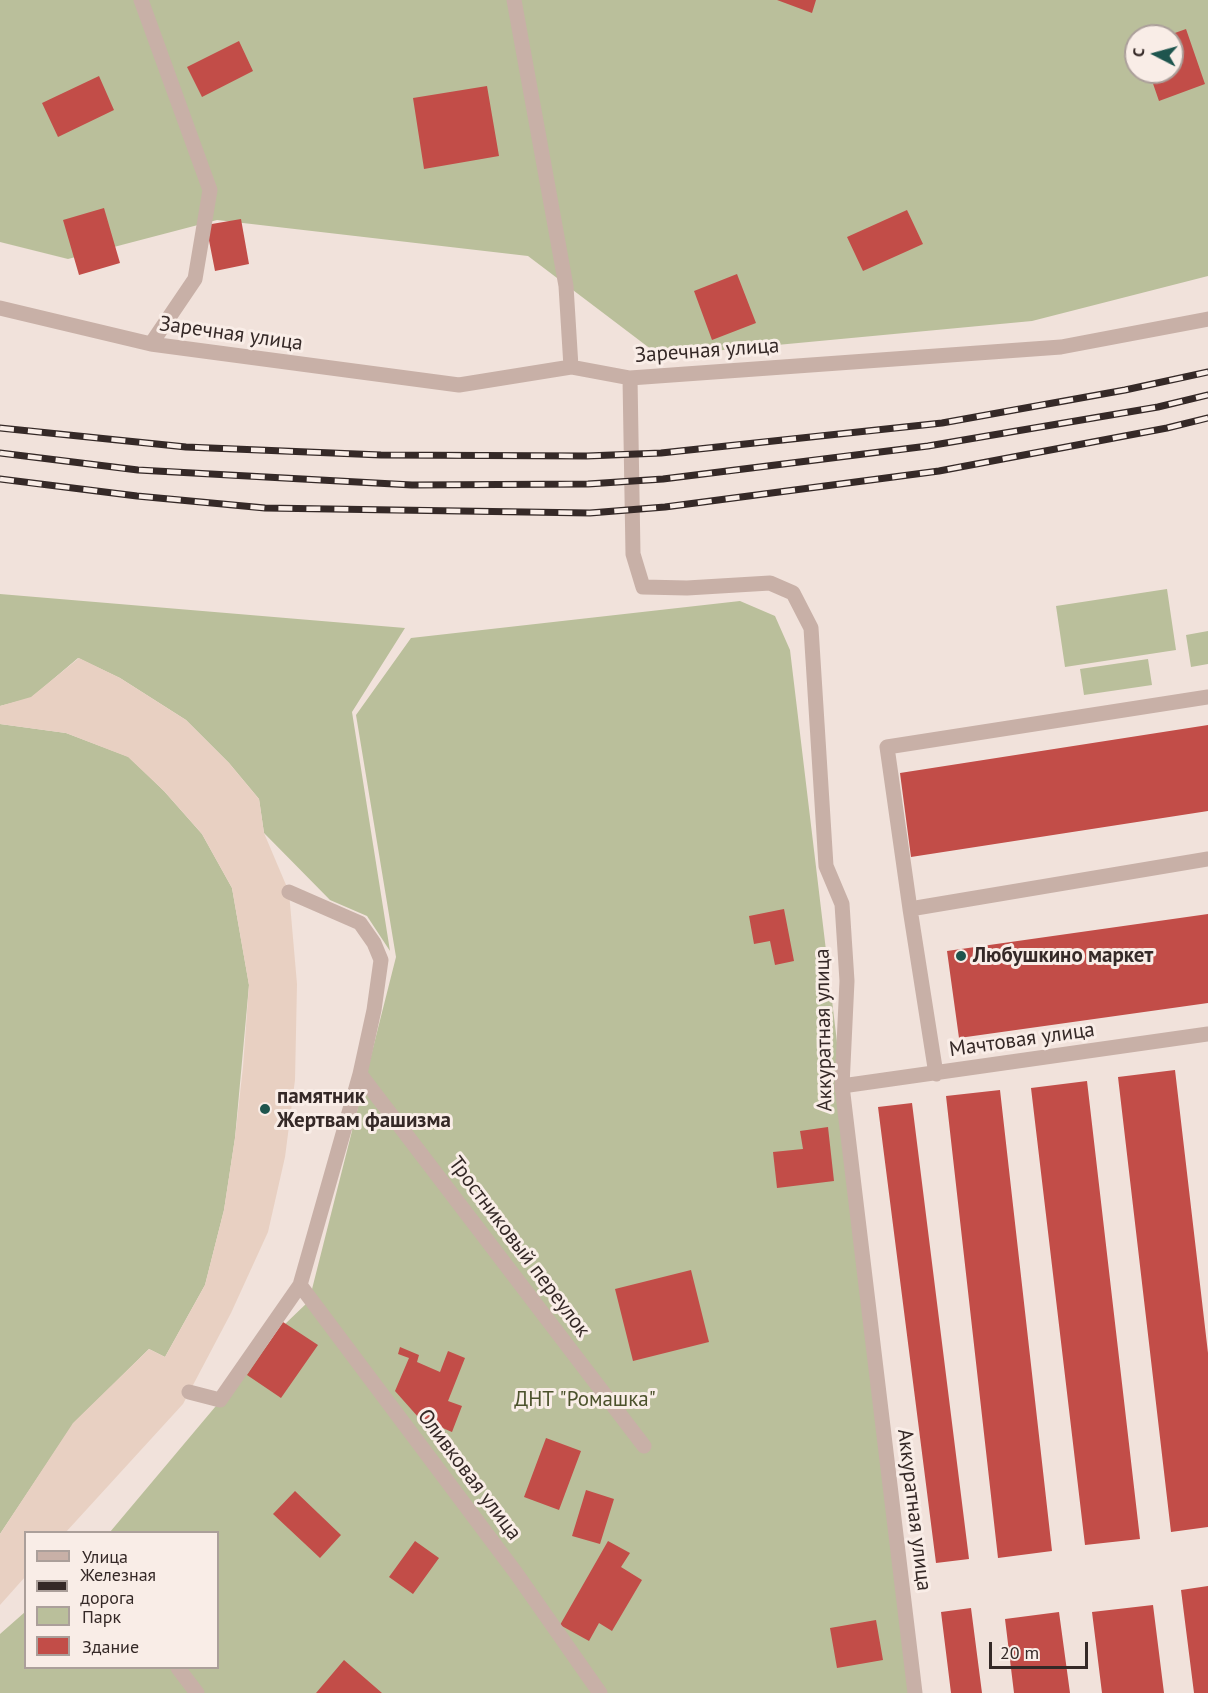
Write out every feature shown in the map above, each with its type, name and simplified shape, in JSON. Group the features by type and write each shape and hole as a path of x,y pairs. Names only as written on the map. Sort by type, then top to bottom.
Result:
{"street":[{"path":"141,0 210,190 195,279 151,344"},
{"path":"514,0 566,286 571,367"},
{"name":"Заречная улица","path":"0,308 151,344 459,385 571,367 630,378 1061,347 1208,319"},
{"name":"Аккуратная улица","path":"630,378 633,554 643,587 687,588 770,583 793,593 811,628 826,866 842,904 847,981 842,1086 915,1693"},
{"path":"936,1074 887,747 1208,697"},
{"path":"910,909 1208,860"},
{"path":"189,1392 220,1400 300,1285 360,1074 374,1010 381,960 374,943 360,923 289,892"},
{"name":"Мачтовая улица","path":"842,1086 1208,1034"},
{"name":"Тростниковый переулок","path":"360,1074 644,1446"},
{"name":"Оливковая улица","path":"300,1285 516,1573 600,1693"},
{"path":"179,1669 197,1693"}],"green space":[{"path":"0,0 1208,0 1208,276 1032,321 660,356 528,256 217,220 68,259 0,242"},
{"path":"1167,589 1176,650 1065,667 1056,606"},
{"path":"0,594 405,628 352,712 390,951 367,916 330,900 264,833 259,799 229,763 186,720 120,678 78,658 31,698 0,706"},
{"name":"ДНТ \"Ромашка\"","path":"740,601 775,616 790,650 915,1693 0,1693 0,1634 24,1613 24,1669 219,1669 219,1531 111,1531 284,1325 309,1301 396,957 356,715 411,638"},
{"path":"1208,631 1208,664 1191,667 1186,635"},
{"path":"1148,659 1152,685 1084,695 1080,669"},
{"path":"0,724 66,733 129,757 164,791 202,834 232,888 249,985 235,1138 224,1210 205,1285 165,1357 149,1349 74,1423 0,1534"}],"shaded area":[{"name":"памятник Жертвам фашизма","path":"79,658 120,678 186,720 229,763 259,799 264,833 289,892 297,984 295,1080 285,1157 268,1232 231,1313 183,1404 67,1531 24,1531 24,1578 0,1605 0,1534 73,1423 149,1349 165,1357 205,1285 224,1210 235,1138 249,985 232,888 202,834 164,791 128,757 66,733 0,724 0,706 31,697"}],"building":[{"path":"777,0 816,0 812,13"},
{"path":"1186,29 1205,84 1159,101 1153,84 1184,84 1184,30"},
{"path":"239,41 253,71 202,97 187,67"},
{"path":"99,76 114,110 58,137 42,103"},
{"path":"487,86 499,156 424,169 413,98"},
{"path":"104,208 120,263 79,275 63,220"},
{"path":"907,210 923,244 863,271 847,237"},
{"path":"241,219 249,264 215,271 206,225"},
{"path":"737,274 756,323 712,340 694,291"},
{"path":"1208,725 1208,811 911,857 900,773"},
{"path":"784,909 794,961 775,965 770,941 754,944 749,916"},
{"path":"1208,914 1208,1003 959,1038 947,951"},
{"path":"1175,1070 1208,1353 1208,1527 1171,1532 1118,1077"},
{"path":"1087,1081 1140,1539 1085,1545 1031,1088"},
{"path":"1000,1090 1052,1551 998,1558 946,1096"},
{"path":"912,1103 969,1559 936,1563 878,1107"},
{"path":"828,1127 834,1181 777,1188 773,1152 803,1149 800,1131"},
{"path":"691,1270 709,1342 633,1361 615,1289"},
{"path":"283,1322 318,1345 281,1398 247,1375"},
{"path":"400,1347 419,1355 417,1362 440,1372 448,1351 465,1358 448,1401 462,1406 452,1432 419,1418 395,1391 409,1358 398,1354"},
{"path":"546,1438 581,1451 559,1510 524,1497"},
{"path":"586,1490 614,1499 600,1544 572,1536"},
{"path":"295,1491 341,1535 320,1558 273,1514"},
{"path":"415,1541 439,1558 413,1594 389,1577"},
{"path":"608,1541 630,1553 621,1567 642,1580 612,1631 599,1623 589,1641 560,1625"},
{"path":"1208,1586 1208,1693 1194,1693 1181,1590"},
{"path":"1153,1605 1164,1693 1102,1693 1092,1612"},
{"path":"971,1608 982,1693 951,1693 941,1612"},
{"path":"1059,1612 1070,1693 1014,1693 1005,1619"},
{"path":"876,1620 883,1660 837,1668 830,1628"},
{"path":"344,1660 382,1693 316,1693"}],"railway":[{"path":"0,428 186,447 381,455 587,456 661,453 942,423 1125,390 1208,372"},
{"path":"0,453 138,470 412,485 588,484 663,479 928,446 1158,407 1208,395"},
{"path":"0,479 137,496 265,508 590,513 665,507 939,471 1167,428 1208,418"}],"place":[{"name":"Любушкино маркет","path":"961,956"},
{"name":"памятник Жертвам фашизма","path":"265,1109"}]}
